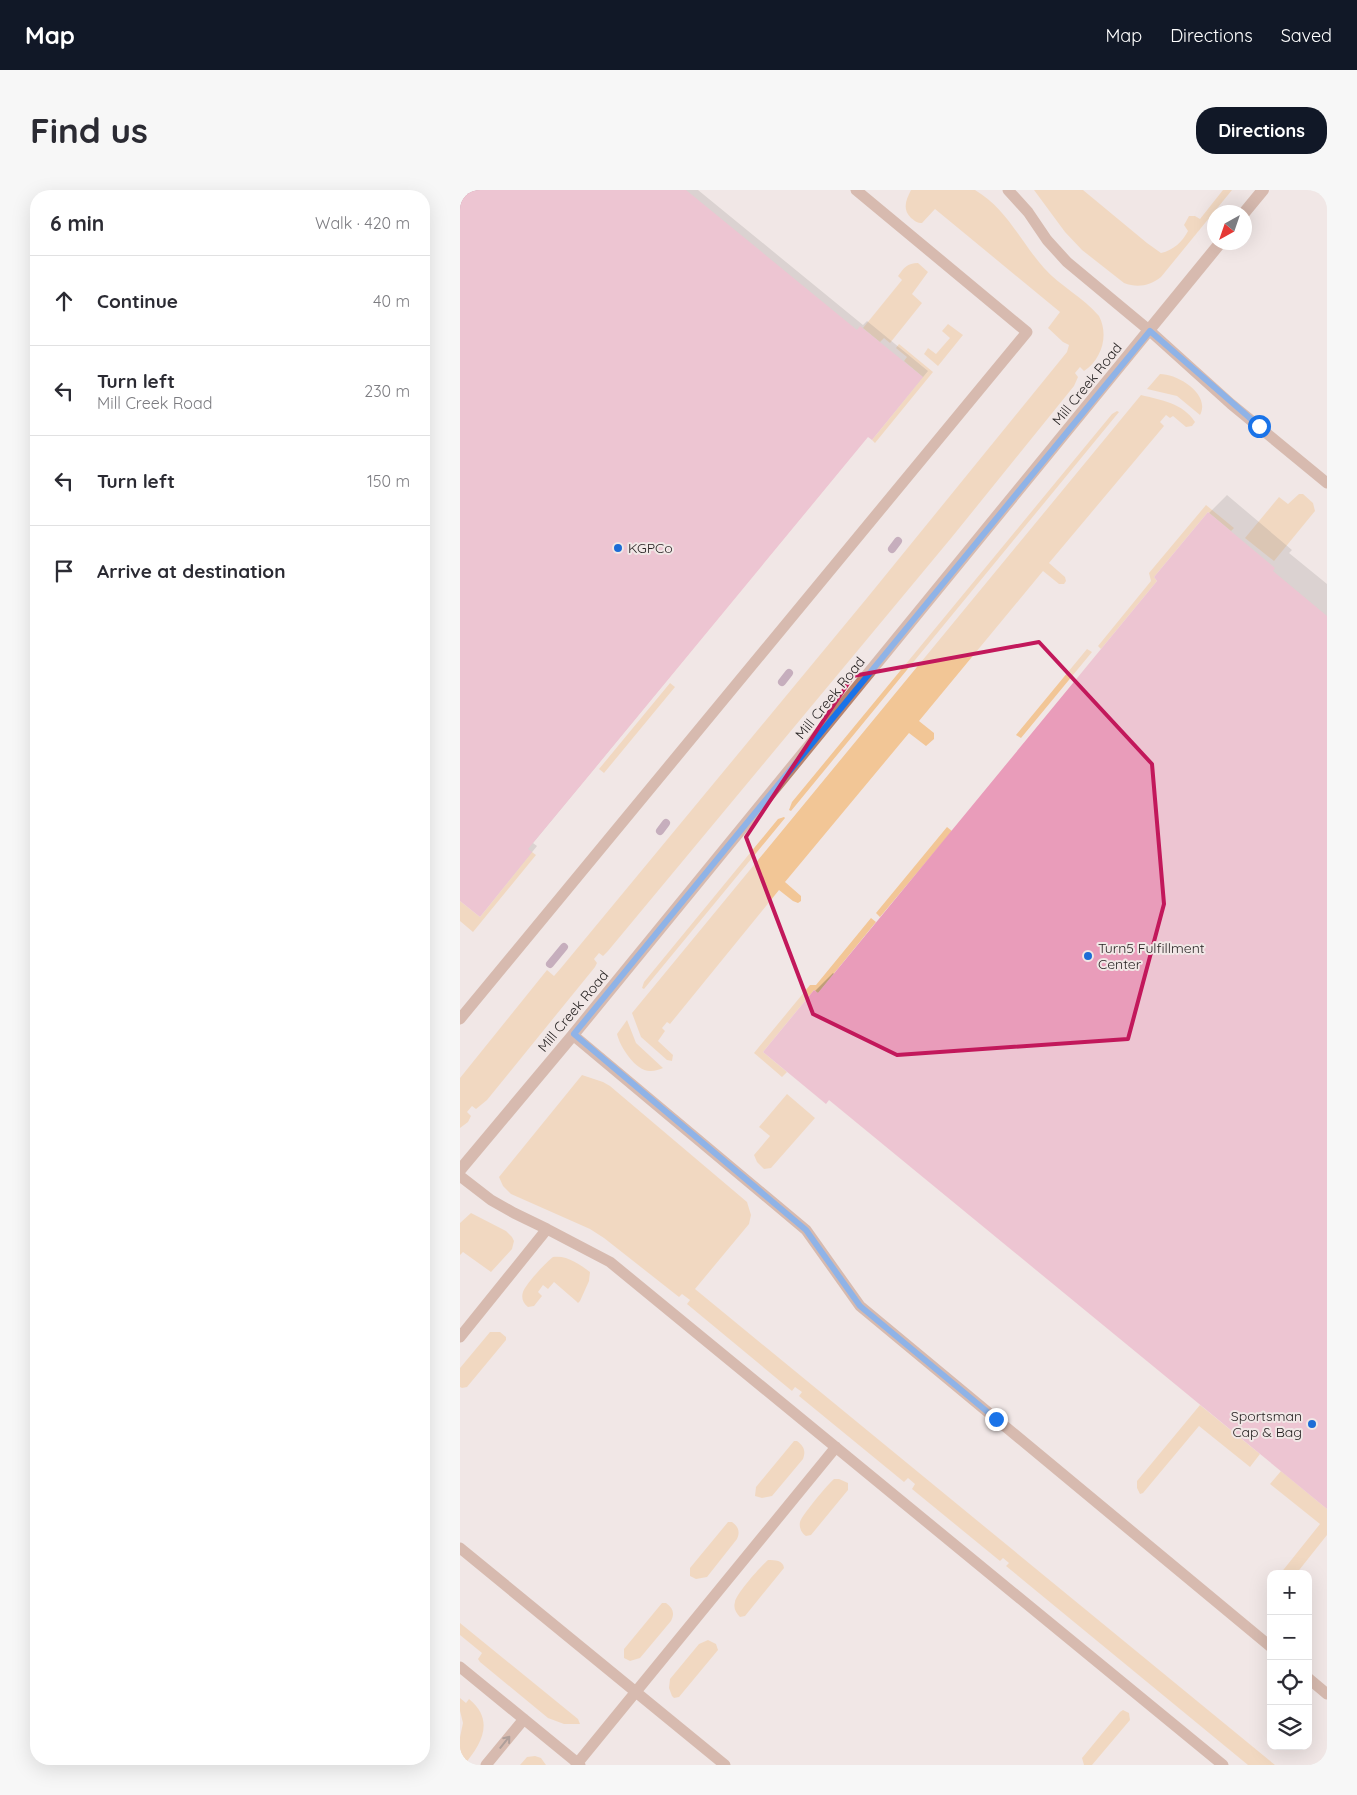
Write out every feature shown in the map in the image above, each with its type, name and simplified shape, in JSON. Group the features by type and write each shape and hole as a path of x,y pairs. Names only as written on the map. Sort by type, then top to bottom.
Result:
{"street":[{"path":"1251,205 1263,190"},
{"name":"Mill Creek Road","path":"460,1170 574,1034 1215,250"}],"lane":[{"path":"460,1020 1027,332 856,190"},
{"path":"1008,190 1028,212 1047,240 1067,262 1150,331 1232,404 1327,482"},
{"path":"574,1034 806,1230 860,1306 1267,1644"},
{"path":"460,1176 491,1200 610,1262 1223,1765"},
{"path":"460,1337 547,1228"},
{"path":"460,1668 524,1718 578,1764 836,1447"},
{"path":"460,1548 725,1765"},
{"path":"1312,1681 1327,1694"},
{"path":"486,1765 524,1718"}],"highlighted area":[{"path":"1039,642 1152,764 1164,904 1128,1039 897,1055 813,1014 746,837 853,676"}],"shaded area":[{"path":"911,190 975,190 996,206 1044,268 1099,316 1102,323 1103,339 1099,353 1084,371 1080,367 1075,373 1078,377 1074,386 952,537 608,951 603,956 599,953 594,959 597,963 595,967 487,1100 476,1109 472,1106 467,1112 471,1116 468,1122 460,1128 460,1078 547,970 554,976 561,968 867,598 1067,352 1069,345 1048,328 1060,312 935,209 922,223 911,218 908,215 906,201"},
{"path":"1034,190 1083,190 1161,253 1174,248 1183,239 1188,231 1184,225 1189,216 1195,216 1200,219 1207,210 1207,221 1161,277 1148,284 1139,286 1124,283 1082,250 1065,232"},
{"path":"1223,190 1232,190 1220,205 1211,205"},
{"path":"918,263 928,272 912,294 922,303 890,343 884,338 880,342 863,328 902,280 898,276 906,266"},
{"path":"948,324 963,335 938,366 924,354 928,348 936,354 950,338 942,331"},
{"path":"899,344 933,372 875,443 872,440 923,377 904,361 907,357 896,348"},
{"path":"1160,374 1183,381 1197,393 1202,407 1200,415 1177,396 1147,389"},
{"path":"1141,395 1178,406 1195,422 1192,426 1186,427 1173,416 1170,418 1166,415 1160,422 1164,426 1049,563 1065,577 1066,581 1064,584 1059,584 1043,571 919,721 934,733 934,739 926,746 909,733 785,882 801,896 801,901 798,903 793,901 779,890 670,1024 667,1022 662,1028 665,1031 658,1041 673,1055 672,1061 667,1060 641,1037 632,1013"},
{"path":"1117,411 1119,412 791,811 789,810 792,802 1112,414"},
{"path":"1299,494 1303,494 1313,503 1315,511 1274,561 1245,538 1279,497 1288,504"},
{"path":"1206,505 1234,528 1231,531 1208,512 1154,577 1157,581 1101,649 1098,646 1151,581 1149,573"},
{"path":"1087,649 1092,652 1021,738 1016,735"},
{"path":"670,683 675,687 604,773 599,769"},
{"path":"784,817 644,989 642,988 644,982 778,819"},
{"path":"947,827 952,831 880,917 876,913"},
{"path":"532,852 536,855 473,932 460,921 460,901 480,917"},
{"path":"871,918 876,922 818,993 814,990 763,1052 787,1072 782,1077 754,1053 810,985 816,985"},
{"path":"627,1020 636,1043 663,1068 653,1071 645,1070 630,1058 621,1045 617,1034"},
{"path":"582,1075 610,1086 747,1202 751,1215 749,1224 695,1289 1275,1765 1248,1765 1006,1566 1009,1563 1003,1558 1000,1561 912,1489 915,1484 908,1478 904,1482 799,1396 802,1392 795,1387 792,1391 687,1304 690,1300 682,1294 679,1297 590,1229 511,1194 503,1186 499,1177"},
{"path":"787,1094 815,1118 771,1168 764,1169 757,1162 754,1155 770,1136 759,1127"},
{"path":"471,1213 506,1231 514,1241 512,1249 491,1272 463,1252 460,1255 460,1223"},
{"path":"553,1257 568,1259 590,1272 589,1281 580,1301 578,1303 554,1282 548,1289 543,1285 538,1292 542,1296 534,1306 528,1307 522,1298 522,1294 536,1274"},
{"path":"490,1332 500,1332 506,1337 506,1340 467,1387 460,1387 460,1368"},
{"path":"1200,1405 1260,1454 1250,1467 1199,1426 1143,1493 1140,1494 1137,1488 1137,1481"},
{"path":"794,1441 797,1441 803,1447 803,1459 772,1496 762,1498 755,1496 756,1487"},
{"path":"1281,1471 1327,1509 1327,1535 1299,1570 1283,1570 1320,1524 1270,1484"},
{"path":"834,1479 848,1483 848,1490 811,1535 806,1536 800,1528 800,1522"},
{"path":"728,1522 732,1522 737,1528 739,1532 737,1539 707,1577 696,1579 690,1576 690,1568"},
{"path":"768,1560 780,1562 784,1568 745,1616 740,1617 736,1612 734,1604 736,1598 749,1580"},
{"path":"662,1603 666,1603 672,1609 673,1616 671,1621 640,1658 630,1661 624,1658 624,1649"},
{"path":"460,1623 578,1719 580,1724 564,1724 548,1718 480,1662 478,1659 482,1653 460,1635"},
{"path":"708,1640 716,1644 718,1650 679,1697 674,1698 669,1688 670,1679 699,1644"},
{"path":"460,1698 466,1703 469,1699 477,1707 482,1715 484,1724 476,1749 464,1765 460,1765 460,1737 463,1723 460,1711"},
{"path":"1123,1710 1129,1713 1130,1720 1092,1765 1084,1765 1082,1758"},
{"path":"535,1756 541,1758 546,1765 520,1765 527,1757"}],"building":[{"name":"KGPCo","path":"460,190 686,190 857,330 860,326 923,377 872,440 868,437 528,849 532,852 480,917 460,901"},
{"name":"Turn5 Fulfillment Center","path":"1208,512 1275,568 1273,571 1327,616 1327,1509 829,1100 826,1104 763,1052 814,990 818,993 1157,581 1154,577"}],"waterway":[{"path":"892,549 898,541"},
{"path":"782,682 789,673"},
{"path":"660,831 666,823"},
{"path":"550,964 564,947"}],"place":[{"name":"KGPCo","path":"618,548"},
{"name":"Turn5 Fulfillment Center","path":"1088,956"},
{"name":"Sportsman Cap & Bag","path":"1312,1424"}],"route":[{"path":"996,1419 860,1306 806,1230 574,1034 1150,331 1259,426"}]}
